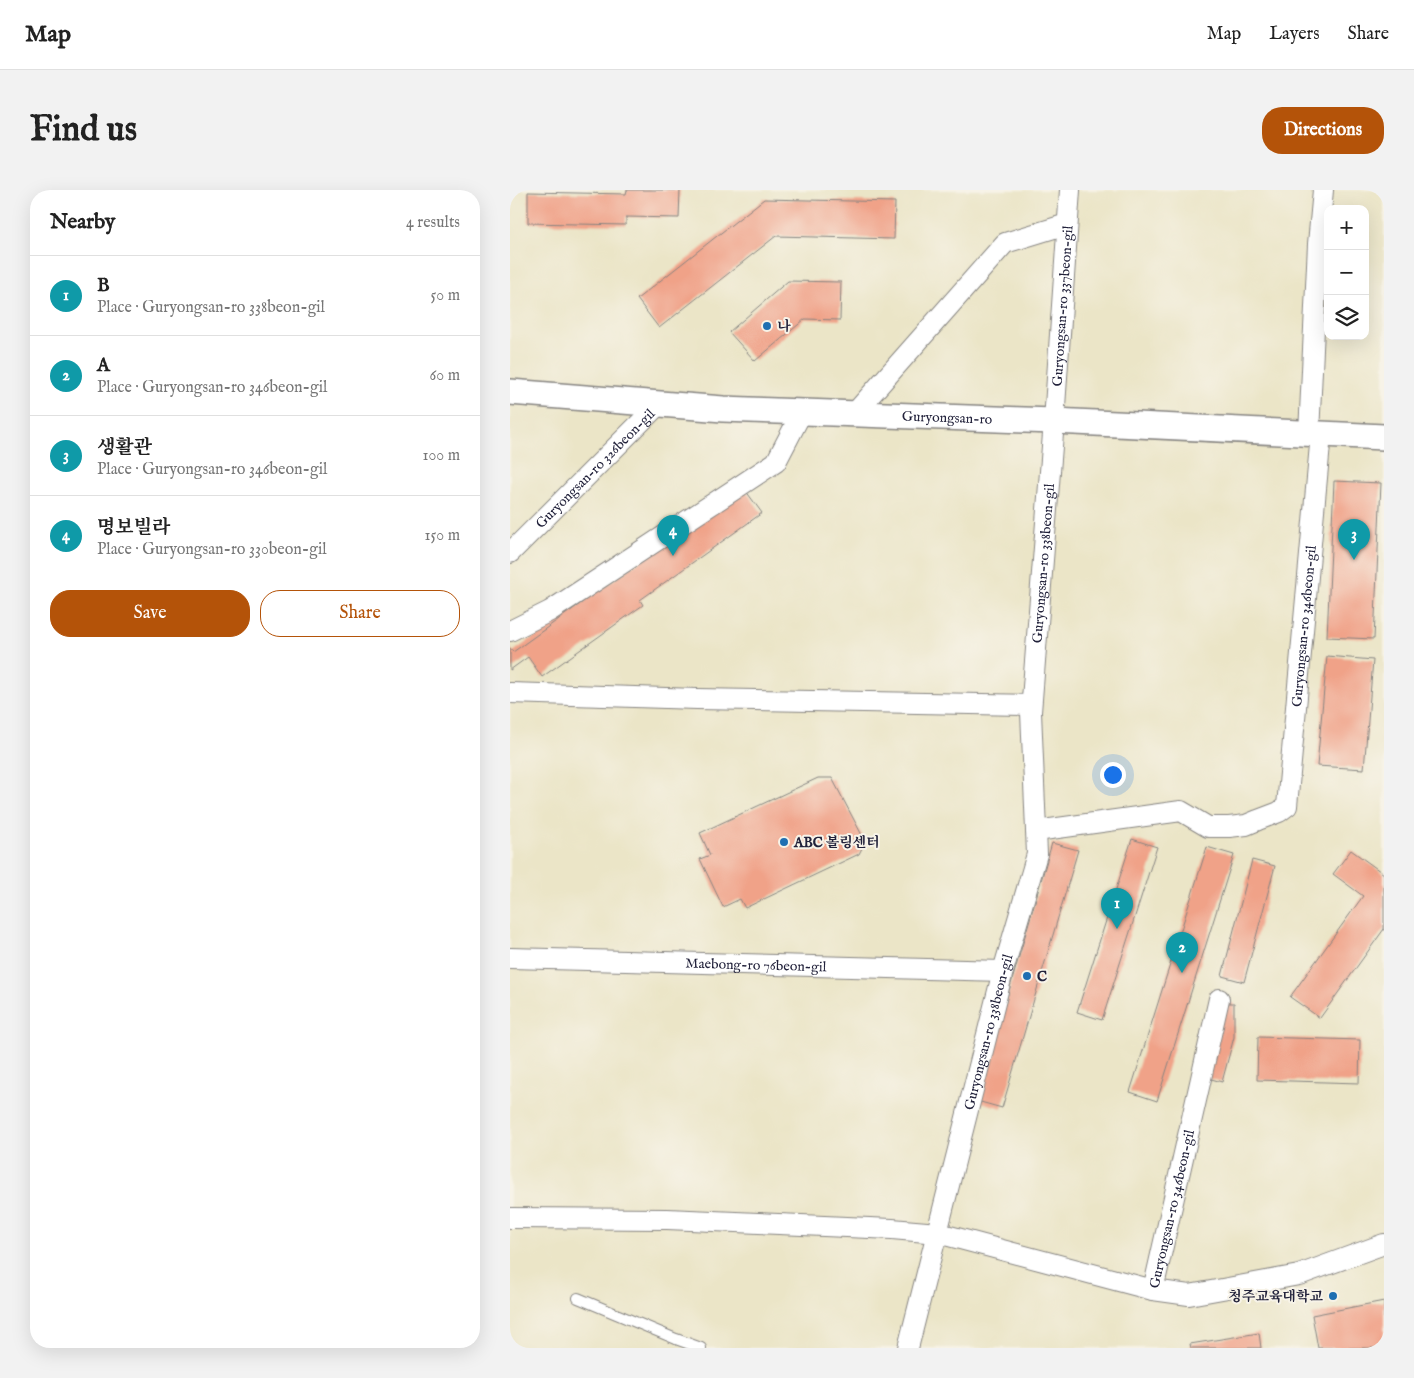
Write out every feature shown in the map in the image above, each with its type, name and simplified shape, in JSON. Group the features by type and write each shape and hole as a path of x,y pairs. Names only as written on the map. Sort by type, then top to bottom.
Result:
{"street":[{"name":"Guryongsan-ro 337beon-gil","path":"1054,421 1070,190"},
{"name":"Guryongsan-ro 346beon-gil","path":"1036,831 1181,811 1208,827 1229,827 1246,825 1280,812 1287,806 1315,434 1318,244 1323,190"},
{"path":"853,415 1005,243 1067,224"},
{"name":"Guryongsan-ro","path":"510,392 658,405 1384,437"},
{"name":"Guryongsan-ro 326beon-gil","path":"510,553 658,405"},
{"path":"510,631 550,611 776,462 802,412"},
{"name":"Guryongsan-ro 338beon-gil","path":"908,1348 1003,971 1037,854 1031,705 1054,421"},
{"path":"510,692 697,699 1031,705"},
{"name":"Maebong-ro 76beon-gil","path":"510,958 1003,971"},
{"name":"Guryongsan-ro 346beon-gil","path":"938,1233 1153,1290 1219,1000"},
{"path":"510,1218 667,1219 892,1229 938,1233"},
{"path":"1153,1290 1190,1295 1299,1274 1384,1244"}],"lane":[{"path":"578,1298 701,1348"}],"building":[{"path":"627,190 680,190 679,218 626,217 626,225 528,223 528,192 626,194"},
{"path":"764,199 895,202 894,239 776,236 659,328 637,299"},
{"name":"나","path":"788,281 841,282 840,320 805,319 755,361 729,332"},
{"path":"1334,481 1381,483 1374,639 1327,637"},
{"path":"743,487 762,513 640,600 643,605 542,677 528,657 510,670 510,648 513,652"},
{"path":"1327,656 1373,660 1364,769 1317,766"},
{"name":"ABC 볼링센터","path":"818,778 832,778 864,839 859,854 745,908 740,899 723,907 700,859 710,855 700,833"},
{"path":"1132,839 1157,847 1102,1020 1077,1012"},
{"name":"C","path":"1052,843 1078,850 1002,1108 977,1101"},
{"path":"1207,847 1234,855 1157,1101 1130,1092"},
{"path":"1351,850 1384,874 1384,929 1320,1018 1290,997 1363,896 1333,874"},
{"path":"1252,860 1275,866 1244,982 1222,976"},
{"path":"1224,1003 1234,1003 1234,1037 1222,1082 1204,1077"},
{"path":"1258,1037 1360,1040 1359,1083 1257,1080"},
{"path":"1384,1301 1384,1348 1318,1348 1312,1315"},
{"path":"1259,1333 1261,1348 1191,1348 1190,1344"}],"place":[{"name":"나","path":"767,326"},
{"name":"명보빌라","path":"673,556"},
{"name":"생활관","path":"1354,560"},
{"name":"ABC 볼링센터","path":"784,842"},
{"name":"B","path":"1117,929"},
{"name":"A","path":"1182,973"},
{"name":"C","path":"1027,976"},
{"name":"청주교육대학교","path":"1333,1296"}]}
